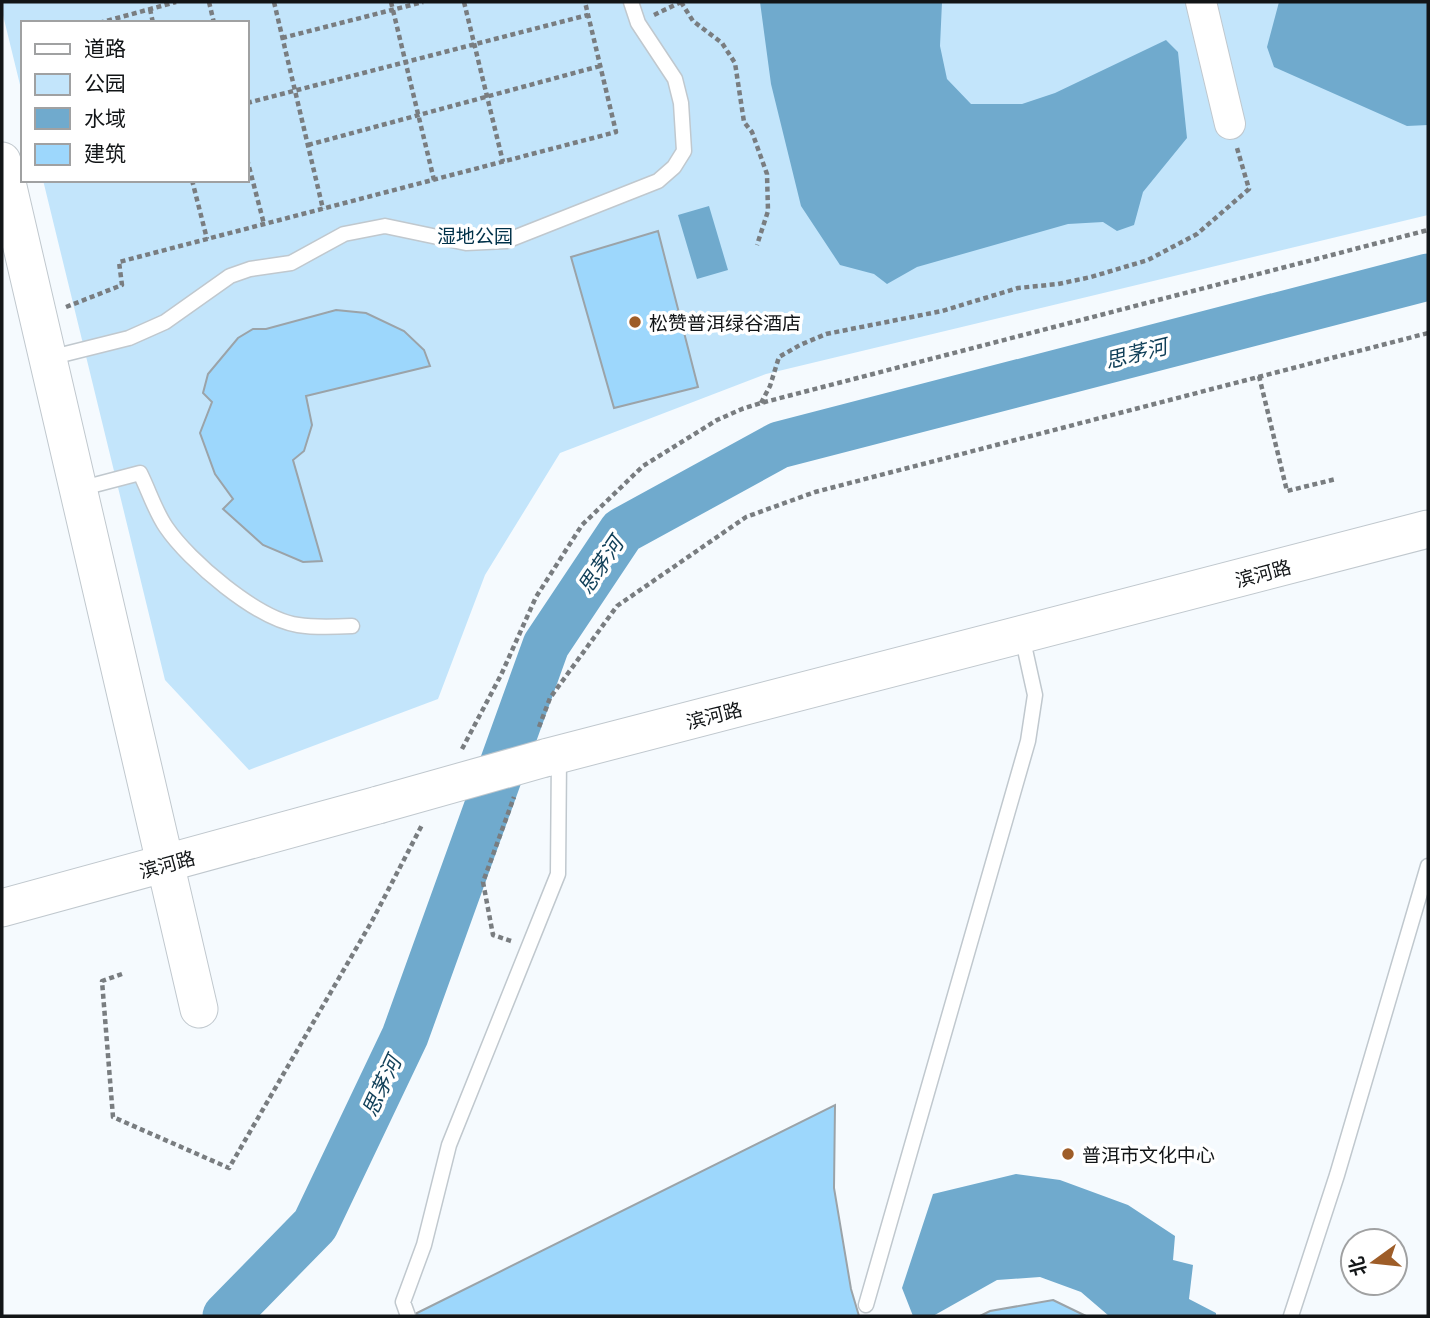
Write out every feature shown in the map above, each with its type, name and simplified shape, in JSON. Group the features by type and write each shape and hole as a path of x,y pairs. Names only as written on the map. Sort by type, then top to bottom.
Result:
{"street":[{"path":"1201,2 1230,124"},
{"path":"2,161 199,1009"},
{"name":"滨河路","path":"2,908 378,805 546,750 1022,636 1428,530"}],"lane":[{"path":"49,358 129,338 165,322 230,276 250,269 291,262 344,233 385,226 466,243 506,241 658,181 674,167 684,151 681,103 675,79 638,23 631,2"},
{"path":"78,489 140,473 166,527 196,563 237,596 268,614 296,625 352,626"},
{"path":"866,1305 1028,741 1035,695 1022,636"},
{"path":"408,1316 403,1302 424,1245 449,1145 558,874 546,750"},
{"path":"1291,1316 1341,1162 1428,866"}],"path":[{"path":"106,21 176,2"},
{"path":"209,2 214,21"},
{"path":"274,2 323,209"},
{"path":"391,2 434,180"},
{"path":"282,38 422,2"},
{"path":"464,2 503,162"},
{"path":"39,318 122,285 119,262 616,132 585,2"},
{"path":"638,23 681,2 693,21 722,43 735,63 744,122 752,132 767,174 768,211 757,245"},
{"path":"149,9 152,21"},
{"path":"248,103 588,15"},
{"path":"308,145 600,66"},
{"path":"761,404 779,357 826,334 943,311 1017,288 1091,277 1148,260 1197,234 1249,189 1230,124"},
{"path":"248,163 264,224"},
{"path":"193,182 207,239"},
{"path":"456,761 501,675 536,597 582,525 643,466 717,420 742,409 1428,230"},
{"path":"546,750 550,698 617,606 746,517 815,492 1428,333"},
{"path":"1259,376 1287,491 1336,479"},
{"path":"517,790 484,882 493,935 527,950"},
{"path":"122,974 102,981 113,1117 229,1168 372,921 424,822"}],"green space":[{"name":"湿地公园","path":"2,2 1428,2 1428,215 766,374 560,453 485,575 438,699 249,770 165,680 43,182 248,182 248,21 21,21 21,89"}],"water":[{"path":"760,2 942,2 940,46 947,79 971,104 1022,104 1055,93 1166,40 1178,52 1187,138 1143,192 1134,225 1117,231 1103,222 1068,224 917,267 887,284 874,274 840,265 801,206 771,84"},
{"path":"1279,2 1428,2 1428,125 1407,126 1274,67 1267,47"},
{"path":"709,206 728,270 697,279 678,215"},
{"path":"1016,1174 1060,1180 1128,1205 1175,1236 1173,1260 1193,1265 1189,1299 1216,1313 1216,1316 1109,1316 1081,1292 1040,1277 997,1280 933,1316 913,1316 902,1288 933,1194"}],"building":[{"name":"松赞普洱绿谷酒店","path":"658,231 698,387 614,408 571,257"},
{"path":"336,310 366,313 404,331 424,350 430,366 306,396 312,425 304,451 293,460 322,561 303,562 263,545 223,509 233,499 215,474 200,433 212,402 203,393 208,374 238,338 253,329 266,329"},
{"path":"835,1105 834,1188 851,1289 859,1316 413,1315"},
{"path":"1053,1300 1086,1316 980,1316 990,1311"}],"waterway":[{"name":"思茅河","path":"226,1316 315,1225 405,1036 546,645 622,531 779,445 1428,277"}],"place":[{"name":"松赞普洱绿谷酒店","path":"635,322"},
{"name":"普洱市文化中心","path":"1068,1154"}]}
